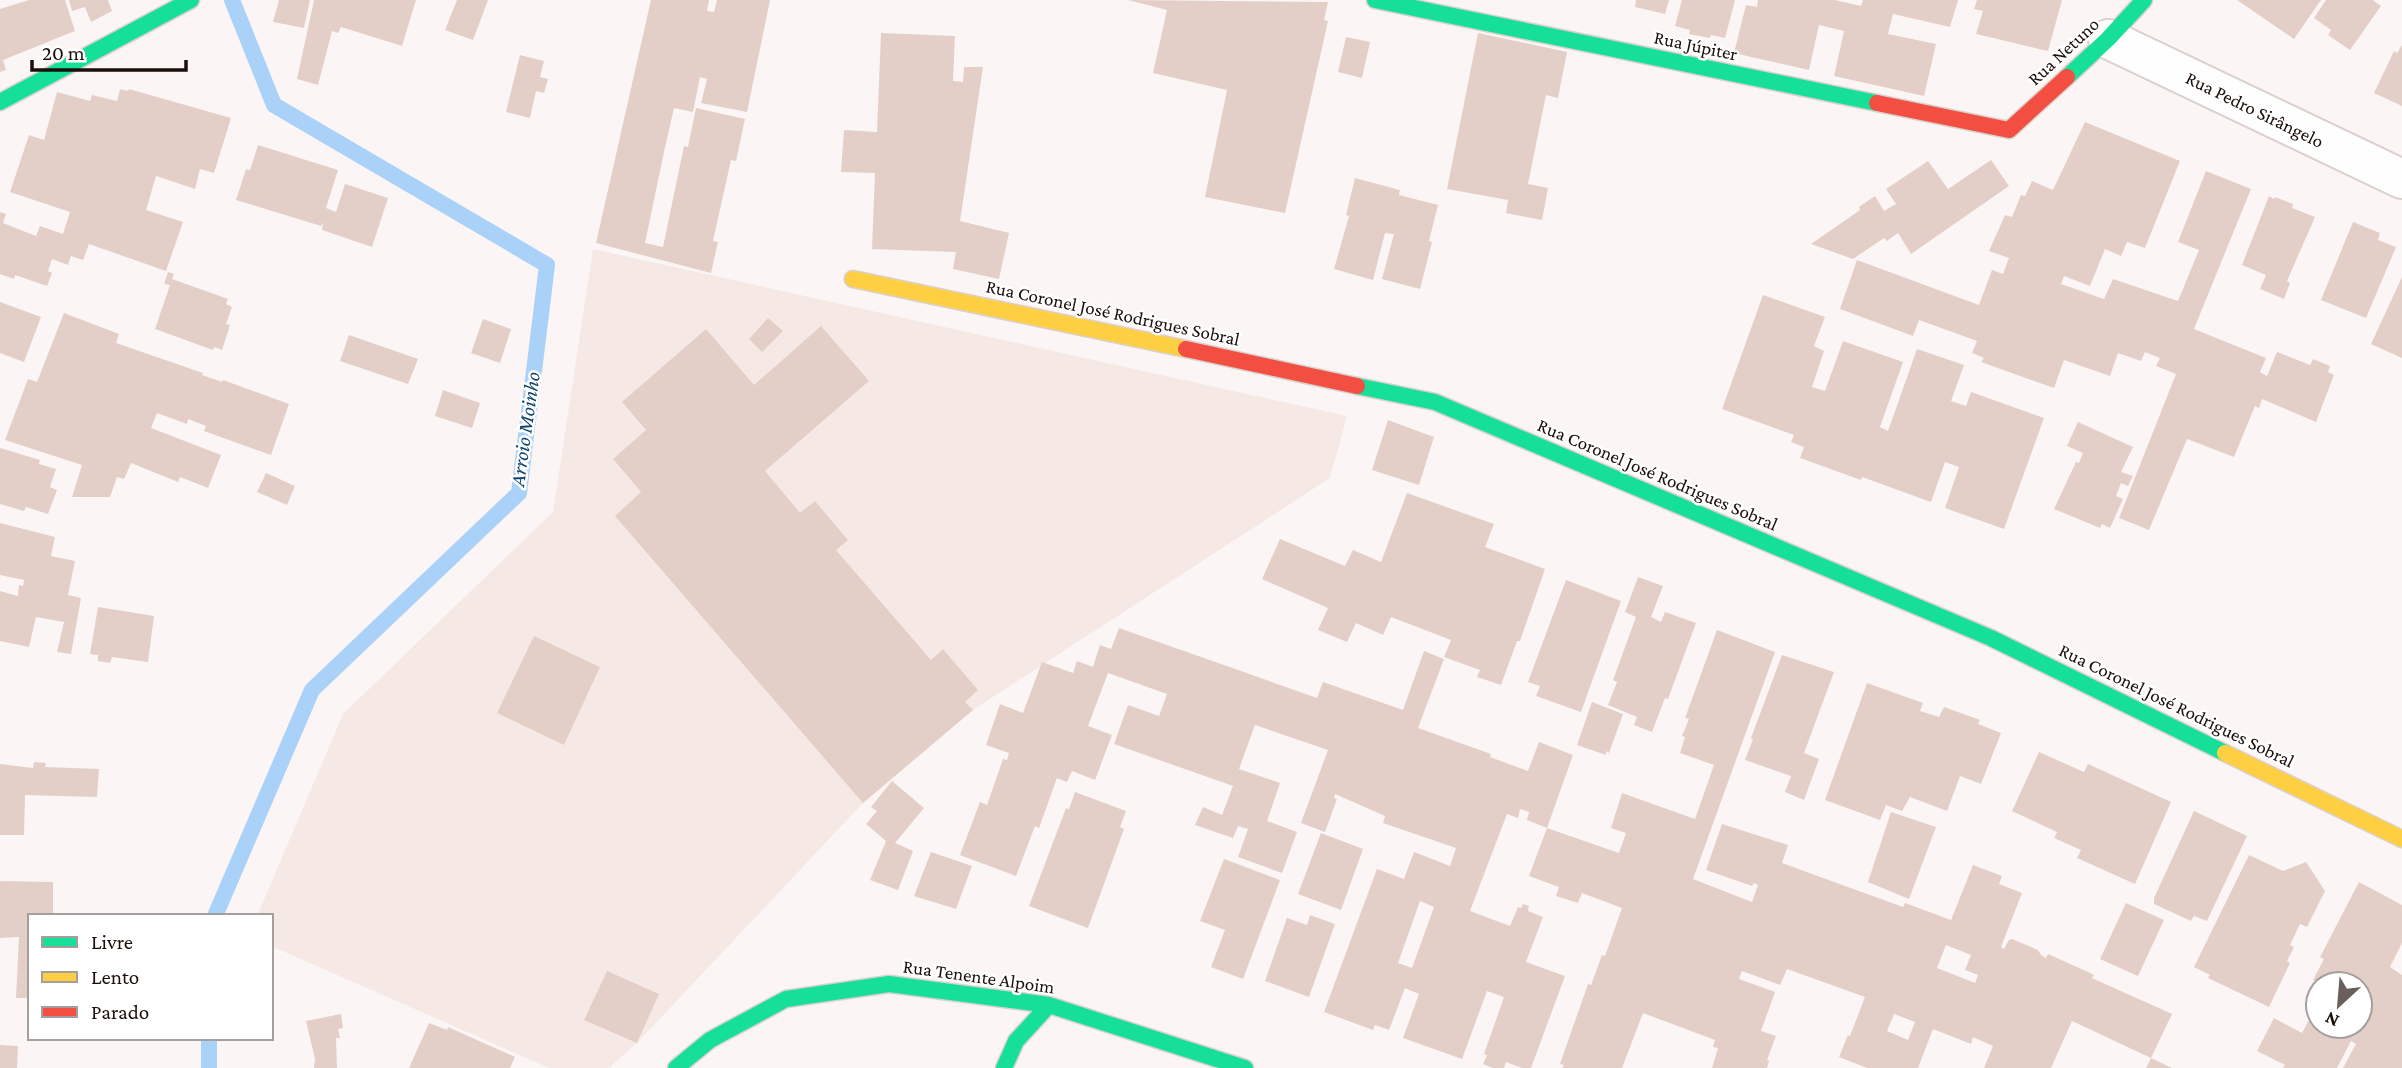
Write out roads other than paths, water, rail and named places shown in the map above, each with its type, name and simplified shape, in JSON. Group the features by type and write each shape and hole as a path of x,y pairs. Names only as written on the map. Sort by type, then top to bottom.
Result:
{"street":[{"path":"0,102 191,0"},
{"name":"Rua Júpiter","path":"1375,0 2009,130"},
{"name":"Rua Netuno","path":"2009,130 2108,39 2144,0"},
{"name":"Rua Pedro Sirângelo","path":"2108,39 2402,179"},
{"name":"Rua Coronel José Rodrigues Sobral","path":"853,279 1435,402 1991,638 2402,839"},
{"name":"Rua Tenente Alpoim","path":"676,1068 710,1040 786,999 889,984 1049,1005 1245,1068"},
{"path":"1004,1068 1007,1055 1023,1030 1049,1005"}],"waterway":[{"name":"Arroio Moinho","path":"216,914 312,690 519,493 547,265 274,105 232,0"},
{"name":"Arroio Moinho","path":"209,1040 209,1068"}]}
